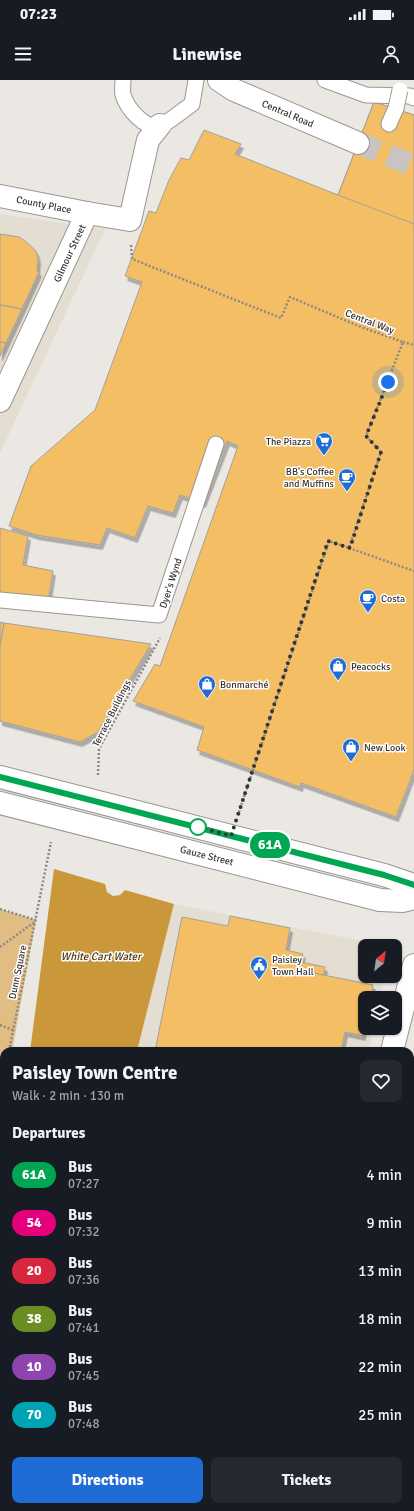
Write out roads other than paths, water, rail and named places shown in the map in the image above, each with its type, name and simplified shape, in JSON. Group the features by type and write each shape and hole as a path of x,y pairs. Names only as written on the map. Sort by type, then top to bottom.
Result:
{"street":[{"name":"Central Road","path":"219,80 234,90 358,143"},
{"name":"Gilmour Street","path":"0,401 87,213 130,220 148,140 160,126"},
{"name":"County Place","path":"0,196 87,213"},
{"path":"0,777 384,875 414,885"},
{"name":"Gauze Street","path":"0,803 380,900 402,901 414,898"},
{"path":"394,1047 406,1026 414,965"}],"lane":[{"path":"123,80 122,94 128,108 138,118 150,125 160,126 192,104 196,80"},
{"path":"325,80 366,95 410,96 414,98"},
{"path":"389,124 396,108 407,92"},
{"name":"Dyer's Wynd","path":"0,600 159,615 216,444"}],"water":[{"name":"White Cart Water","path":"54,869 105,884 107,892 113,896 120,895 125,890 174,904 138,1047 31,1047"}],"tunnel":[{"path":"358,143 414,166"}],"place":[{"name":"The Piazza","path":"324,456"},
{"name":"BB's Coffee and Muffins","path":"347,492"},
{"name":"Costa","path":"368,613"},
{"name":"Peacocks","path":"338,681"},
{"name":"Bonmarché","path":"207,699"},
{"name":"New Look","path":"351,762"},
{"name":"Paisley Town Hall","path":"259,980"}]}
